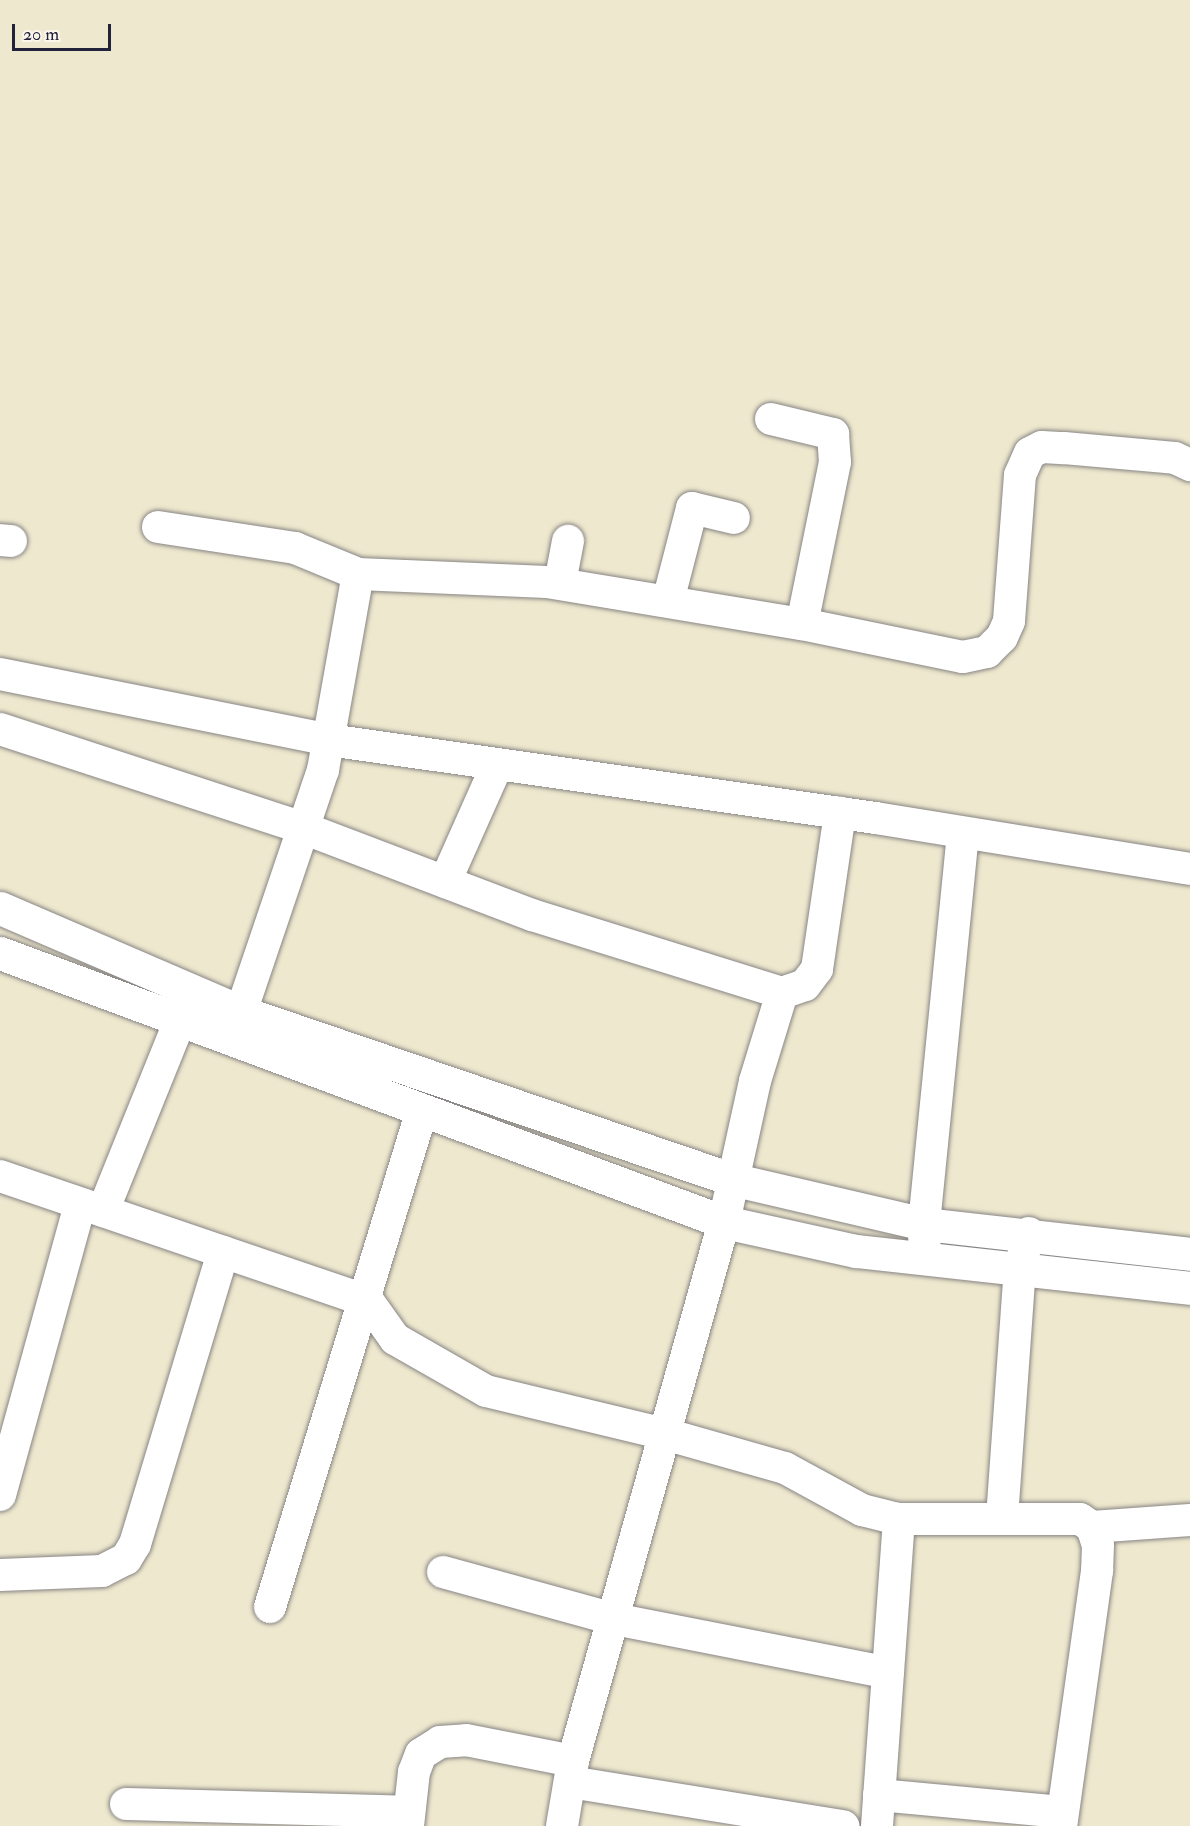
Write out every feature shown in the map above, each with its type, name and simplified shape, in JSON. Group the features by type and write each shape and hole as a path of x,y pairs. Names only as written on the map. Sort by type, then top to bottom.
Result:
{"main road":[{"path":"0,908 233,1024 422,1110 724,1222 856,1251 1190,1288"},
{"path":"2,961 180,1020 233,1024 731,1179 924,1224 1029,1233 1190,1254"}],"street":[{"path":"771,419 833,434 836,462 802,624"},
{"path":"158,527 296,548 358,574 560,584 802,624 963,657 987,652 1002,637 1009,621 1020,475 1030,453 1042,447 1064,448 1175,458 1190,465"},
{"path":"668,601 692,508 734,518"},
{"path":"560,584 568,541"},
{"path":"233,1024 323,770 358,574"},
{"path":"0,674 329,740 840,813 1190,869"},
{"path":"0,729 303,828 532,915 782,993 805,985 817,969 840,813"},
{"path":"446,882 497,765"},
{"path":"925,1259 924,1224 963,833"},
{"path":"562,1826 572,1772 724,1222 731,1179 782,993"},
{"path":"0,1495 91,1208 180,1020"},
{"path":"270,1607 362,1299 422,1110"},
{"path":"0,1176 368,1301 395,1339 486,1391 665,1434 785,1468 862,1510 899,1519 1080,1519 1092,1527 1190,1520"},
{"path":"1002,1518 1020,1268 1029,1233"},
{"path":"0,1575 102,1571 126,1559 135,1544 223,1252"},
{"path":"877,1826 899,1519"},
{"path":"879,1795 1062,1819 1097,1571 1098,1545 1092,1527"},
{"path":"443,1572 614,1619 888,1672"},
{"path":"126,1804 408,1819 421,1754 440,1742 466,1740 572,1772 843,1826"}]}
